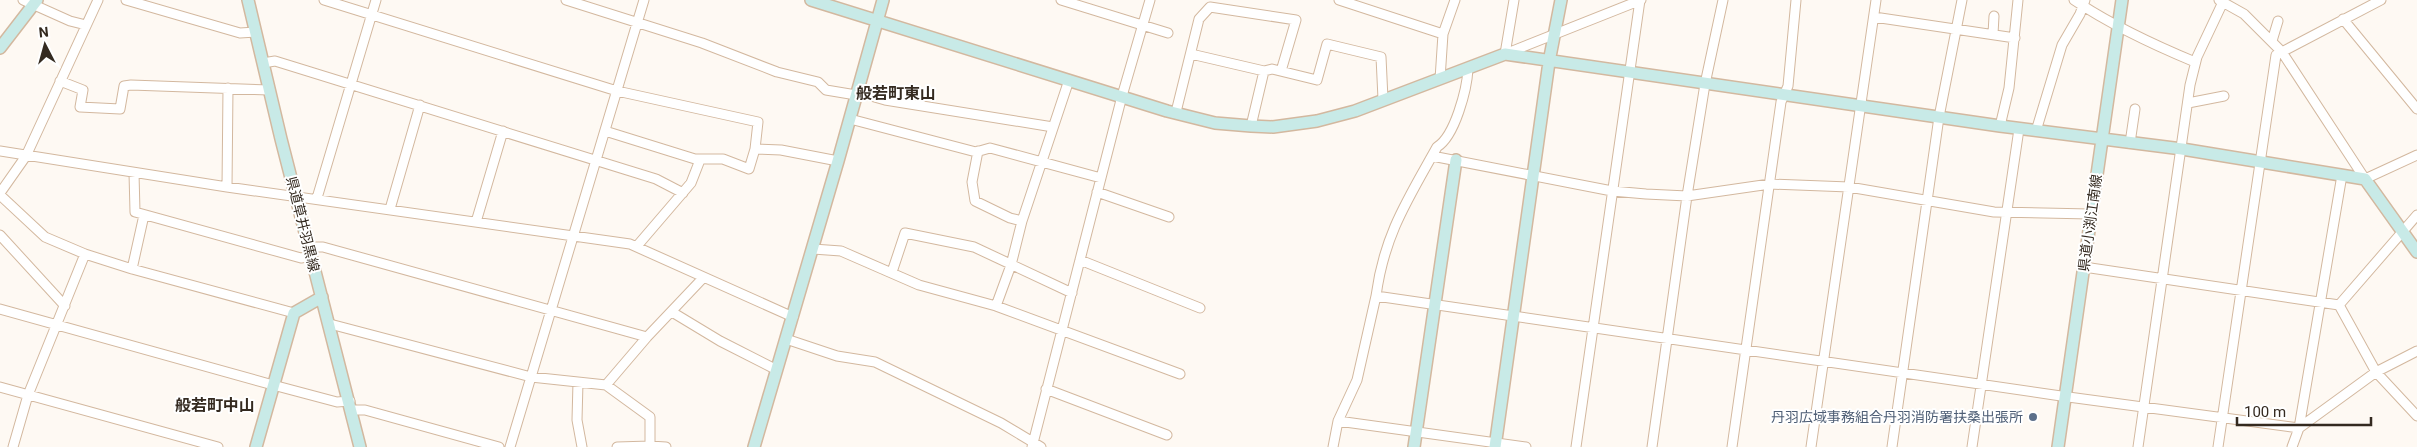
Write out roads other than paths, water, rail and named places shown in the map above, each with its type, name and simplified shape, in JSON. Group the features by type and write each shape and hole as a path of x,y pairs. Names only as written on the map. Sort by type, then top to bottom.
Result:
{"street":[{"path":"98,0 26,156 0,194 46,237 86,254 132,269 294,313"},
{"path":"126,0 240,33 256,32"},
{"name":"県道草井羽黒線","path":"248,0 269,90 351,405 360,447"},
{"path":"324,0 617,91 758,122 755,148 749,169 723,158 700,160 605,131"},
{"path":"317,198 376,0"},
{"path":"566,0 702,42 777,72 818,82 826,90 1053,127"},
{"path":"510,447 644,0"},
{"path":"811,0 1207,121 1273,127 1317,121 1355,111 1383,99 1440,80 1640,0 1576,447"},
{"path":"754,447 813,249 883,0"},
{"path":"1060,0 1168,33"},
{"path":"1032,444 1122,96 1150,0"},
{"path":"1339,0 1356,2 1443,34"},
{"path":"1440,80 1443,34 1455,0"},
{"path":"1505,54 1514,0"},
{"path":"1495,446 1535,175 1549,62 1561,0"},
{"path":"1652,447 1687,196 1705,84 1723,0"},
{"path":"1732,447 1781,102 1788,86 1796,0"},
{"path":"1812,447 1876,0"},
{"path":"1892,447 1926,200 1939,118 1962,0"},
{"path":"2000,126 2009,88 2018,0"},
{"path":"2074,0 2084,3 2119,26 2195,62"},
{"name":"県道小渕江南線","path":"2058,447 2122,0"},
{"path":"2218,447 2276,55 2381,0"},
{"path":"2138,447 2195,62 2221,1 2236,3 2282,52 2365,179 2417,252"},
{"path":"0,48 31,2 70,21 86,25"},
{"path":"2036,131 2062,46 2084,3"},
{"path":"1176,112 1199,19 1210,7 1296,20 1282,71"},
{"path":"1993,34 1994,16"},
{"path":"1874,17 2015,38"},
{"path":"2343,19 2417,108"},
{"path":"2272,41 2278,21"},
{"path":"1191,54 1264,71 1272,69 1317,80 1327,44 1381,57 1383,99"},
{"path":"1505,54 1630,74 1785,94 1939,118 2182,150 2365,179 2417,154"},
{"path":"263,62 275,61 420,105 656,179 683,193"},
{"path":"1333,447 1338,421 1358,380 1380,268 1393,226 1432,156 1453,124 1463,102 1468,69"},
{"path":"1251,126 1264,71"},
{"path":"996,306 1011,265 1022,221 1070,80"},
{"path":"60,81 82,90 80,107 120,109 124,86 269,90"},
{"path":"227,187 228,88"},
{"path":"2188,103 2224,96"},
{"path":"390,209 420,105"},
{"path":"2130,143 2135,109"},
{"path":"850,119 978,151 990,148 1101,178"},
{"path":"1972,447 2019,129"},
{"path":"476,222 503,131"},
{"path":"755,148 781,150 838,161"},
{"path":"978,151 972,182 975,201 1010,218 1022,221"},
{"path":"0,152 227,187 574,235 637,246 793,318"},
{"path":"1432,156 1612,191 1687,196 1770,184 1849,187 2006,213 2090,214"},
{"path":"637,246 691,183 700,160"},
{"path":"1414,447 1456,160"},
{"path":"134,173 135,212 144,215 302,258 310,252 323,247 646,337"},
{"path":"2292,447 2300,428 2342,175"},
{"path":"1097,192 1169,217"},
{"path":"132,269 144,215"},
{"path":"2339,304 2403,232 2406,225 2417,215"},
{"path":"892,272 905,233 974,247 1072,293"},
{"path":"0,235 65,306"},
{"path":"813,249 840,251 919,285 996,306 1062,332 1180,374"},
{"path":"13,447 28,395 86,254"},
{"path":"1080,260 1200,308"},
{"path":"2084,267 2339,304"},
{"path":"606,385 646,337 703,278"},
{"path":"1376,296 1982,382 2065,396 2300,428 2376,372 2417,351"},
{"path":"256,447 294,313 322,297"},
{"path":"2339,304 2376,372 2417,416"},
{"path":"0,309 499,447"},
{"path":"672,312 720,341 777,370"},
{"path":"330,324 531,377 606,385 650,417 650,446"},
{"path":"786,339 836,356 875,362 1001,423 1032,444 1041,447"},
{"path":"578,382 577,420 582,447"},
{"path":"0,387 218,447"},
{"path":"1046,389 1167,435"},
{"path":"1338,421 1495,446 1526,447"},
{"path":"617,447 666,447"}],"place":[{"name":"丹羽広域事務組合丹羽消防署扶桑出張所","path":"2033,417"}],"district":[{"name":"般若町東山","path":"896,93"},
{"name":"般若町中山","path":"215,405"}]}
